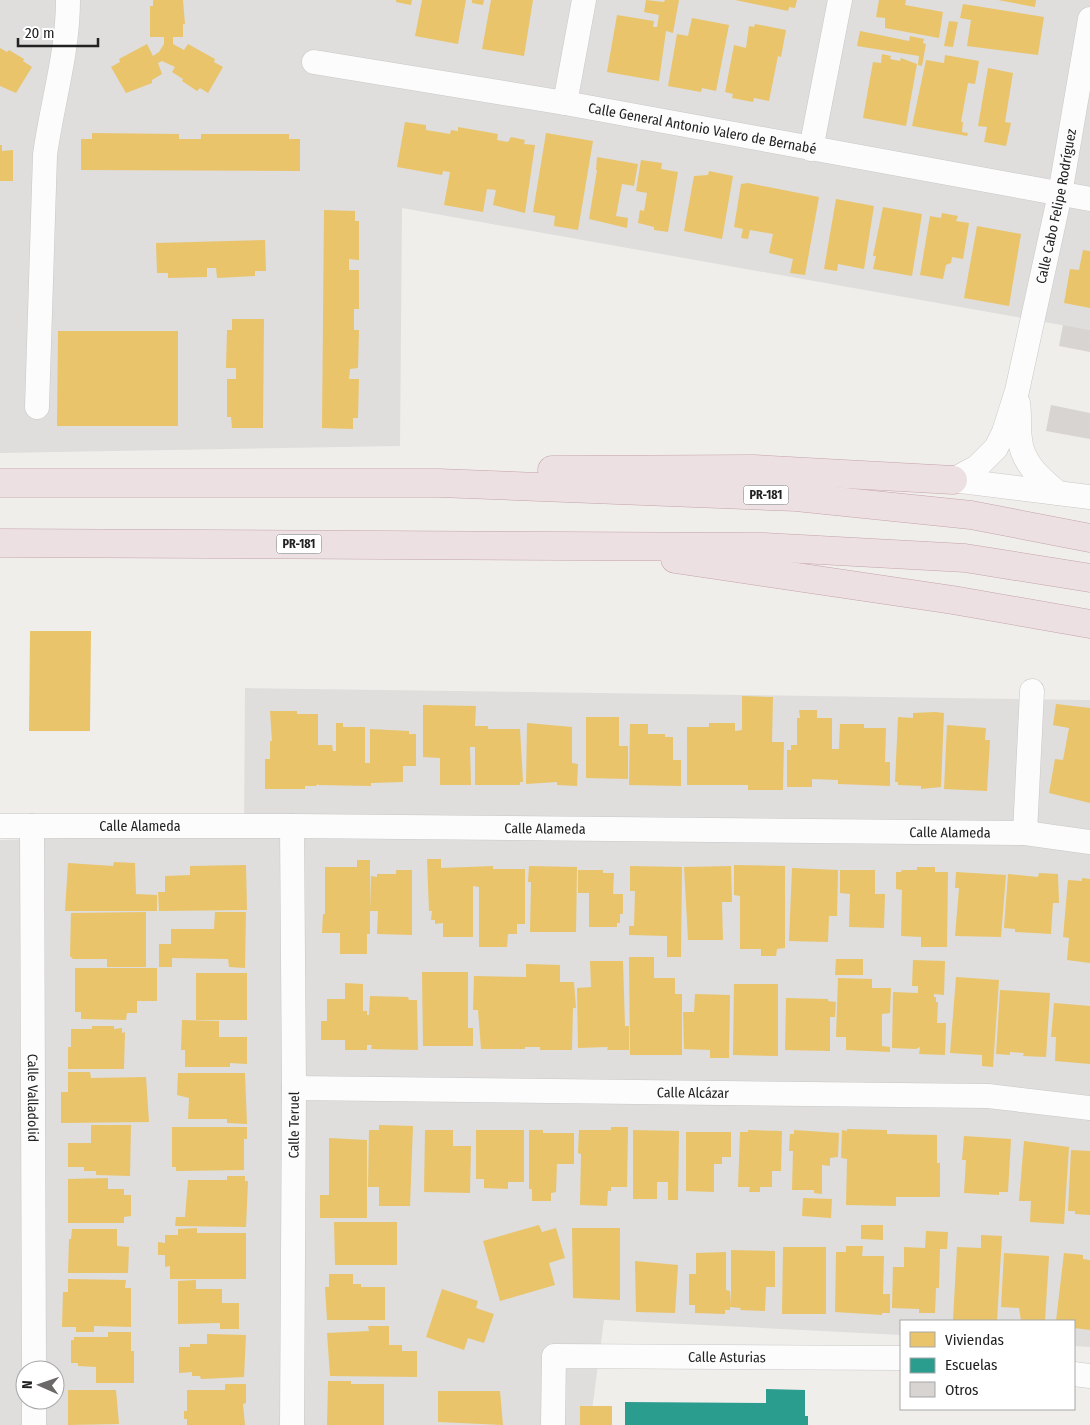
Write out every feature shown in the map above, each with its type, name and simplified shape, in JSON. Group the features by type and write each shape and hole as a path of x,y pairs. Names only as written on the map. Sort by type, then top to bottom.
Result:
{"highway":[{"path":"439,483 562,469 753,469 953,480"},
{"name":"PR-181","path":"0,483 439,483 796,496 972,515 1090,538"},
{"name":"PR-181","path":"0,543 764,547 965,558 1090,578"},
{"path":"597,545 719,567 952,600 1090,624"}],"street":[{"path":"37,407 45,155 50,120 61,74 68,26 68,0"},
{"path":"565,102 584,0"},
{"path":"811,149 840,0"},
{"name":"Calle Cabo Felipe Rodríguez","path":"1016,391 1060,194 1090,19"},
{"name":"Calle General Antonio Valero de Bernabé","path":"314,62 565,102 811,149 1090,199"},
{"path":"953,480 977,467 996,448 1016,391"},
{"path":"1016,391 1023,452 1029,466 1058,493"},
{"path":"953,480 1090,497"},
{"path":"1024,833 1032,691"},
{"name":"Calle Alameda","path":"0,826 292,826 1024,833 1090,842"},
{"name":"Calle Valladolid","path":"32,826 34,1360"},
{"name":"Calle Teruel","path":"292,826 294,1088 292,1425"},
{"name":"Calle Alcázar","path":"294,1088 988,1096 1090,1108"},
{"name":"Calle Asturias","path":"553,1425 554,1356 900,1358"},
{"path":"1075,1374 1090,1376"},
{"path":"34,1410 34,1425"}],"shaded area":[{"path":"0,0 1090,0 1090,330 402,208 400,446 0,453"},
{"path":"245,688 1090,700 1090,1347 1075,1346 1075,1320 900,1320 900,1335 604,1320 590,1425 0,1425 0,840 244,833"}],"building: Viviendas":[{"path":"153,0 183,0 185,24 183,24 183,37 173,37 173,44 184,50 188,44 215,59 214,62 223,67 208,93 200,88 197,91 182,81 183,79 172,72 175,67 162,61 158,63 162,74 152,80 152,83 126,93 111,67 120,62 119,59 147,44 153,56 159,52 164,44 164,37 150,37 150,6 153,6"},
{"path":"396,0 412,0 411,5 396,2"},
{"path":"422,0 466,0 458,44 415,36"},
{"path":"472,0 484,0 483,5 472,3"},
{"path":"491,0 533,0 524,56 482,49"},
{"path":"646,0 664,2 665,0 679,0 673,33 666,31 659,81 607,72 617,15 654,21 653,27 657,27 659,15 644,12"},
{"path":"735,0 797,0 795,8 789,7 788,11"},
{"path":"879,0 906,0 905,5 943,12 939,38 885,28 885,18 876,17"},
{"path":"998,0 1036,0 1035,7"},
{"path":"963,4 1044,17 1038,55 967,46 971,20 960,18"},
{"path":"692,18 729,25 716,91 702,88 701,92 668,86 677,34 688,36"},
{"path":"949,21 958,22 953,47 944,46"},
{"path":"755,24 786,30 781,57 778,56 769,101 754,98 753,102 732,98 733,94 725,92 734,45 746,48 749,26 754,27"},
{"path":"860,31 909,41 910,36 924,39 923,43 926,44 922,66 918,65 919,56 857,46"},
{"path":"0,48 7,52 9,50 24,59 23,61 32,67 16,93 0,86"},
{"path":"882,54 891,56 890,59 900,61 901,58 917,64 906,126 863,118 873,62 881,63"},
{"path":"945,55 979,61 975,84 968,83 961,122 963,122 962,132 968,133 967,136 912,126 926,60 944,63"},
{"path":"988,68 1013,73 1005,122 1011,123 1006,146 984,142 987,127 978,126"},
{"path":"405,122 426,125 426,130 450,134 451,130 458,131 458,127 498,134 497,140 508,142 511,137 525,140 524,144 535,145 525,213 493,205 496,190 487,189 483,212 444,205 450,172 443,171 442,175 397,167"},
{"path":"92,133 179,134 179,139 201,139 201,134 289,134 289,139 300,139 300,171 81,170 81,139 92,139"},
{"path":"546,133 593,141 578,230 554,226 555,216 533,212"},
{"path":"0,145 2,145 2,151 13,150 13,181 0,181"},
{"path":"597,157 638,164 634,186 622,184 616,216 628,218 627,228 589,219 597,170"},
{"path":"641,160 662,163 661,169 678,172 668,232 654,230 654,227 638,223 640,210 644,211 647,193 636,191"},
{"path":"709,171 733,176 722,239 684,231 694,176 708,175"},
{"path":"748,183 819,197 805,275 790,273 793,259 769,253 773,234 750,230 748,239 741,238 743,229 734,227 741,184"},
{"path":"836,199 874,206 864,269 838,264 837,271 824,269"},
{"path":"883,207 922,214 912,276 873,269 876,256 873,256"},
{"path":"324,210 355,211 355,221 359,221 359,260 349,259 349,270 359,270 359,309 354,309 354,330 359,330 358,368 350,369 349,379 359,379 358,418 353,418 353,429 322,428"},
{"path":"942,213 958,216 956,221 969,223 963,259 952,257 951,263 946,265 943,279 920,275 930,216 941,218"},
{"path":"977,226 1021,234 1009,306 964,298"},
{"path":"265,240 266,271 255,271 255,276 217,278 216,268 207,268 207,277 168,278 168,273 157,273 156,243"},
{"path":"1083,250 1090,251 1090,308 1064,303 1070,269 1079,270"},
{"path":"232,319 264,319 263,428 232,428 231,417 227,417 227,379 236,379 236,368 226,368 227,330 232,330"},
{"path":"58,331 178,331 178,426 57,426"},
{"path":"30,631 91,631 90,731 29,731"},
{"path":"742,696 773,697 772,742 784,742 783,790 748,790 748,785 687,785 687,727 709,727 709,723 735,723 735,731 742,730"},
{"path":"1056,704 1090,708 1090,803 1049,793 1055,759 1063,760 1069,728 1053,725"},
{"path":"423,705 476,706 475,726 488,726 488,729 520,729 523,782 520,782 520,785 475,785 475,747 470,747 471,785 440,785 440,758 423,757"},
{"path":"799,710 817,710 817,718 832,718 832,749 839,749 840,724 864,724 864,728 886,728 885,762 890,762 890,786 838,784 838,780 812,779 812,787 787,787 787,750 791,750 791,745 797,745 797,718 800,718"},
{"path":"270,711 297,711 297,714 318,714 318,745 332,745 333,751 336,751 336,723 343,723 343,727 365,727 365,763 370,763 370,729 409,731 409,734 416,734 416,766 403,766 403,782 371,783 371,786 318,785 318,783 316,786 305,786 305,789 265,789 265,759 270,759 270,741 272,741"},
{"path":"913,713 944,713 941,787 921,789 921,786 898,785 898,782 895,782 898,717 913,718"},
{"path":"586,717 619,717 619,746 628,746 628,779 586,778"},
{"path":"527,723 572,727 572,763 578,764 577,786 557,785 557,782 526,784"},
{"path":"630,724 648,724 648,734 665,734 665,737 673,737 673,760 681,760 681,786 629,785"},
{"path":"947,725 986,728 985,740 990,740 987,791 944,789"},
{"path":"427,859 441,859 441,868 493,866 493,869 525,869 525,924 517,924 517,934 508,934 507,947 479,947 479,887 473,886 473,937 443,937 443,923 435,924 435,920 431,920 432,911 429,911"},
{"path":"357,860 370,860 370,934 367,934 367,954 340,954 340,933 322,933 323,914 325,914 325,867 357,867"},
{"path":"114,862 135,863 136,894 157,895 157,911 65,911 68,863 113,866"},
{"path":"246,865 247,910 159,911 158,892 165,892 165,876 190,875 190,866"},
{"path":"734,865 785,866 785,948 777,949 776,956 761,956 761,949 740,949 740,896 734,895"},
{"path":"529,866 577,867 576,932 530,932 531,882 528,882"},
{"path":"630,866 682,867 681,957 667,957 667,936 629,935 629,926 634,926 635,891 630,891"},
{"path":"731,866 732,902 722,902 723,940 688,940 684,867"},
{"path":"917,867 935,867 935,872 948,872 947,947 921,947 921,937 901,936 902,890 896,889 896,872 917,870"},
{"path":"792,868 838,870 837,916 829,916 828,942 789,941"},
{"path":"396,870 412,870 412,935 377,934 378,911 370,911 371,876 377,877 377,874 396,874"},
{"path":"578,870 603,870 603,873 614,873 613,894 623,894 623,914 620,914 620,923 617,923 617,927 589,927 589,893 578,893"},
{"path":"840,870 875,870 875,894 885,894 884,928 849,927 850,894 840,893"},
{"path":"956,872 1006,875 1001,937 955,936 959,888 955,888"},
{"path":"1039,873 1058,874 1059,903 1053,903 1051,934 1015,932 1015,929 1004,928 1008,874 1038,877"},
{"path":"1082,878 1090,879 1090,963 1067,960 1069,938 1063,937 1068,880 1082,881"},
{"path":"146,912 146,967 107,967 107,959 73,959 70,956 71,913"},
{"path":"215,912 246,912 245,968 229,967 228,959 172,958 172,967 159,967 159,944 171,944 171,929 214,929"},
{"path":"629,957 654,957 654,978 675,978 675,994 682,994 682,1055 630,1055"},
{"path":"836,959 863,959 863,975 835,975"},
{"path":"913,960 945,961 944,995 934,994 934,997 936,997 936,1002 938,1002 937,1023 946,1023 945,1055 919,1054 920,1047 916,1049 892,1048 893,992 918,993 918,986 912,986"},
{"path":"590,961 623,961 625,1026 629,1026 629,1050 607,1050 608,1047 578,1048 577,988 591,987"},
{"path":"526,964 560,965 560,982 574,982 576,1008 573,1008 572,1050 540,1050 540,1047 481,1049 478,1010 473,1010 474,976 526,977"},
{"path":"75,968 157,968 157,1001 137,1001 137,1013 127,1013 126,1020 81,1019 81,1012 75,1012"},
{"path":"422,972 468,972 468,1028 473,1028 473,1046 423,1046"},
{"path":"196,973 247,973 247,1020 196,1020"},
{"path":"956,977 999,980 993,1067 982,1066 982,1055 950,1053"},
{"path":"838,978 872,979 872,988 891,988 890,1013 882,1014 882,1046 890,1047 890,1052 846,1050 846,1037 836,1037"},
{"path":"345,983 363,984 363,1011 367,1011 367,1015 369,1015 370,996 408,997 409,1000 417,1000 418,1050 371,1049 372,1045 367,1045 367,1050 345,1050 345,1040 321,1040 321,1021 327,1021 327,999 345,999"},
{"path":"734,984 778,984 778,1056 733,1055"},
{"path":"1000,990 1050,993 1046,1057 1023,1056 1024,1053 1010,1052 1010,1055 996,1054"},
{"path":"695,994 730,995 729,1058 710,1058 710,1050 684,1049 683,1012 694,1012"},
{"path":"786,998 828,999 828,1001 836,1002 835,1017 830,1017 830,1051 785,1050"},
{"path":"1054,1003 1090,1006 1090,1064 1055,1061 1056,1037 1051,1037"},
{"path":"182,1020 219,1021 219,1037 247,1037 247,1064 230,1063 230,1067 185,1067 185,1050 181,1050"},
{"path":"92,1026 114,1026 114,1029 122,1028 122,1033 125,1032 124,1069 68,1069 68,1047 71,1047 71,1029 92,1029"},
{"path":"68,1072 90,1072 91,1078 146,1077 149,1122 61,1123 61,1092 68,1092"},
{"path":"178,1073 245,1073 247,1124 227,1123 227,1119 188,1119 189,1098 177,1095"},
{"path":"91,1125 131,1125 130,1176 96,1175 96,1171 84,1171 84,1167 68,1167 68,1143 91,1143"},
{"path":"379,1125 413,1126 410,1206 379,1206 379,1187 368,1187 369,1130 379,1130"},
{"path":"172,1127 247,1127 247,1139 244,1139 244,1170 176,1171 176,1167 172,1167"},
{"path":"611,1127 628,1127 627,1187 611,1187 611,1191 608,1191 607,1206 580,1205 581,1154 578,1153 579,1130 611,1130"},
{"path":"847,1129 887,1130 887,1134 937,1135 937,1163 940,1163 940,1197 896,1197 896,1206 846,1205 847,1159 841,1158 842,1130 847,1131"},
{"path":"425,1130 453,1130 453,1146 471,1146 470,1193 424,1192"},
{"path":"476,1130 524,1130 524,1182 508,1182 508,1189 484,1188 484,1179 476,1179"},
{"path":"529,1130 543,1130 543,1133 574,1133 574,1164 557,1164 556,1192 551,1193 551,1201 532,1201 532,1189 529,1189"},
{"path":"633,1130 679,1131 678,1200 668,1200 668,1182 657,1182 657,1199 633,1199"},
{"path":"748,1130 782,1131 781,1171 772,1171 772,1187 760,1187 760,1192 749,1192 750,1187 738,1187 740,1132 748,1132"},
{"path":"794,1130 839,1133 838,1157 830,1158 830,1166 822,1165 822,1194 814,1193 814,1190 792,1190 793,1151 789,1151 790,1134 794,1134"},
{"path":"686,1132 731,1132 731,1157 722,1157 722,1164 714,1164 714,1192 686,1191"},
{"path":"964,1136 1011,1139 1008,1192 999,1192 999,1195 964,1193 966,1160 962,1160"},
{"path":"329,1138 367,1140 367,1218 320,1218 320,1195 329,1195"},
{"path":"1024,1141 1069,1147 1064,1224 1030,1222 1031,1201 1019,1201"},
{"path":"1071,1150 1090,1151 1090,1215 1075,1214 1075,1211 1068,1211"},
{"path":"227,1176 245,1176 245,1181 248,1181 246,1227 175,1226 176,1217 185,1217 188,1180 227,1180"},
{"path":"108,1178 108,1189 124,1189 124,1195 131,1195 131,1216 124,1217 124,1223 68,1223 68,1179"},
{"path":"803,1198 832,1199 831,1218 802,1216"},
{"path":"334,1222 397,1222 397,1265 335,1265"},
{"path":"539,1225 542,1232 556,1228 565,1258 549,1263 555,1285 500,1301 483,1241"},
{"path":"861,1225 883,1225 883,1240 861,1239"},
{"path":"197,1228 197,1233 246,1233 246,1279 170,1279 170,1266 165,1267 165,1255 158,1255 158,1242 165,1243 165,1235 178,1235 178,1229"},
{"path":"572,1228 620,1228 620,1300 573,1298"},
{"path":"72,1229 117,1229 117,1246 129,1247 128,1273 68,1273 69,1239 71,1239"},
{"path":"926,1231 948,1232 947,1249 940,1249 939,1288 936,1288 935,1313 919,1313 919,1309 892,1308 893,1267 904,1267 904,1247 925,1248"},
{"path":"981,1235 1002,1236 997,1320 953,1320 957,1247 981,1248"},
{"path":"846,1246 863,1246 862,1256 884,1256 883,1294 890,1294 890,1313 882,1313 882,1315 835,1312 836,1252 846,1252"},
{"path":"783,1247 826,1247 826,1314 782,1314"},
{"path":"731,1250 775,1251 775,1287 766,1287 765,1311 740,1310 741,1308 730,1307 730,1310 725,1310 725,1314 695,1313 695,1305 689,1305 689,1274 696,1274 696,1253 726,1252 726,1290 730,1291 731,1305"},
{"path":"1004,1253 1049,1256 1045,1320 1021,1320 1019,1308 1001,1307"},
{"path":"1064,1253 1083,1255 1083,1259 1090,1260 1090,1330 1075,1328 1075,1320 1056,1320"},
{"path":"635,1261 678,1265 675,1313 636,1312"},
{"path":"329,1274 353,1274 353,1284 361,1284 361,1287 385,1287 385,1320 327,1320 325,1287 329,1287"},
{"path":"68,1279 126,1280 125,1288 131,1288 131,1327 94,1326 94,1332 76,1332 76,1327 62,1327 63,1292 68,1292"},
{"path":"196,1280 196,1289 222,1289 222,1303 239,1303 239,1329 220,1329 220,1323 178,1324 178,1281"},
{"path":"442,1289 478,1301 476,1308 494,1314 484,1343 468,1338 464,1350 426,1337"},
{"path":"368,1326 389,1326 389,1345 402,1345 402,1351 417,1351 417,1377 330,1376 327,1333 369,1331"},
{"path":"108,1332 131,1332 131,1351 134,1351 134,1383 96,1383 96,1367 78,1366 78,1363 71,1363 71,1340 74,1340 74,1337 108,1337"},
{"path":"207,1334 246,1335 244,1377 201,1379 200,1376 192,1376 192,1372 179,1373 179,1347 190,1347 190,1344 207,1344"},
{"path":"328,1381 351,1381 351,1384 384,1384 384,1425 327,1425"},
{"path":"225,1384 246,1384 246,1403 243,1404 245,1425 187,1425 187,1419 184,1419 184,1411 187,1411 187,1390 225,1390"},
{"path":"68,1390 116,1390 119,1424 68,1425"},
{"path":"438,1391 500,1391 503,1425 438,1422"},
{"path":"580,1406 612,1406 612,1425 580,1425"}],"building: Escuelas":[{"path":"766,1389 805,1390 805,1416 808,1416 808,1425 625,1425 625,1402 766,1403"}],"building: Otros":[{"path":"1063,325 1090,330 1090,352 1059,346"},
{"path":"1051,405 1090,413 1090,439 1046,431"}]}
